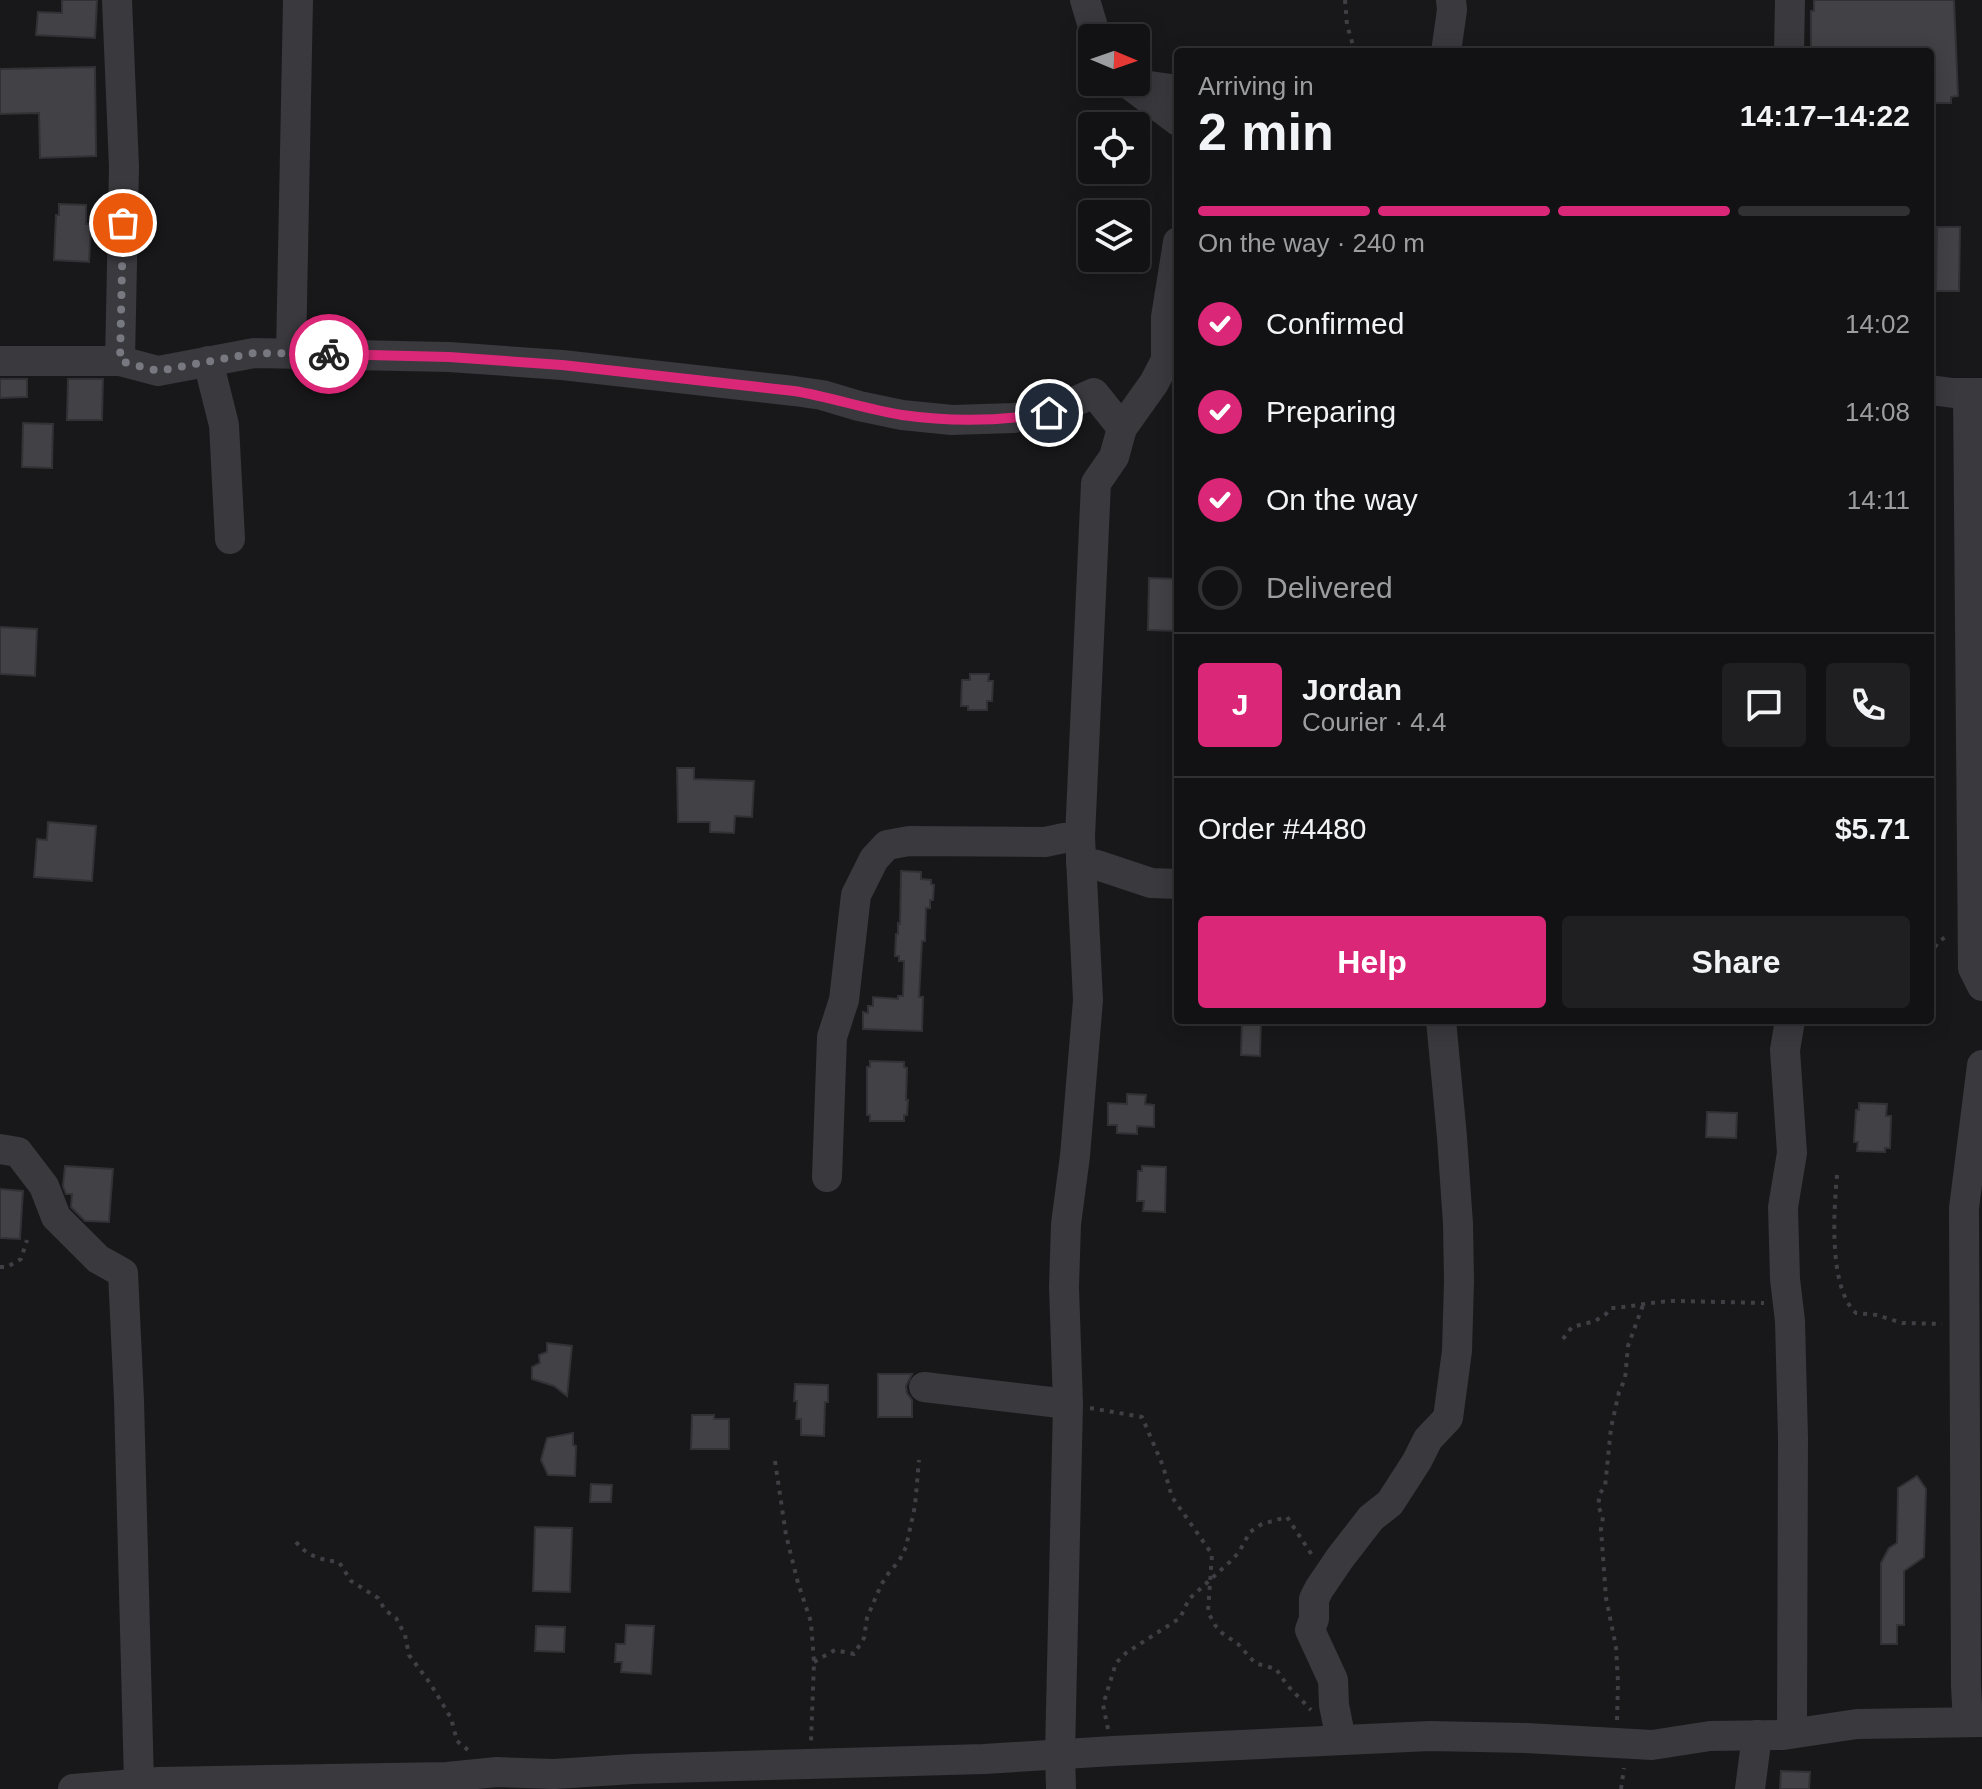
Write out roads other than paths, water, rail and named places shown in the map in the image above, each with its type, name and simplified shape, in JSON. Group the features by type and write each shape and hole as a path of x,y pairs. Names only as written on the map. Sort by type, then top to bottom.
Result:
{"street":[{"path":"117,0 124,167 120,361"},
{"path":"291,353 298,0"},
{"path":"1085,0 1092,24"},
{"path":"1447,48 1451,0"},
{"path":"1789,48 1790,0"},
{"path":"1150,86 1174,89"},
{"path":"1144,96 1174,118"},
{"path":"1061,1789 1068,1404 1064,1287 1066,1224 1088,1000 1081,850 1096,483 1114,457 1122,428 1166,384 1166,317 1174,267"},
{"path":"0,361 120,361 158,371 254,353 449,357 562,365 794,391 902,415 952,420 1014,418 1049,413 1094,393 1122,428"},
{"path":"208,361 224,425 230,539"},
{"path":"1934,391 1975,393 1973,968 1982,986"},
{"path":"827,1177 832,1037 844,1000 856,895 874,859 887,845 909,841 1045,842 1064,838 1097,865 1151,883 1174,884"},
{"path":"1341,1740 1333,1680 1310,1630 1314,1619 1314,1599 1371,1518 1390,1503 1428,1439 1448,1418 1457,1351 1458,1239 1441,1024"},
{"path":"1789,1024 1785,1050 1792,1153 1783,1207 1793,1438 1792,1733"},
{"path":"73,1789 447,1777 497,1772 606,1780 810,1764 848,1776 862,1762 1430,1736 1652,1745 1710,1736 1792,1733 1857,1724 1975,1722 1966,1686 1964,1208 1982,1065"},
{"path":"0,1149 18,1152 44,1186 56,1217 98,1259 123,1273 152,1785"},
{"path":"924,1387 1068,1404"},
{"path":"1750,1789 1757,1735"}]}
